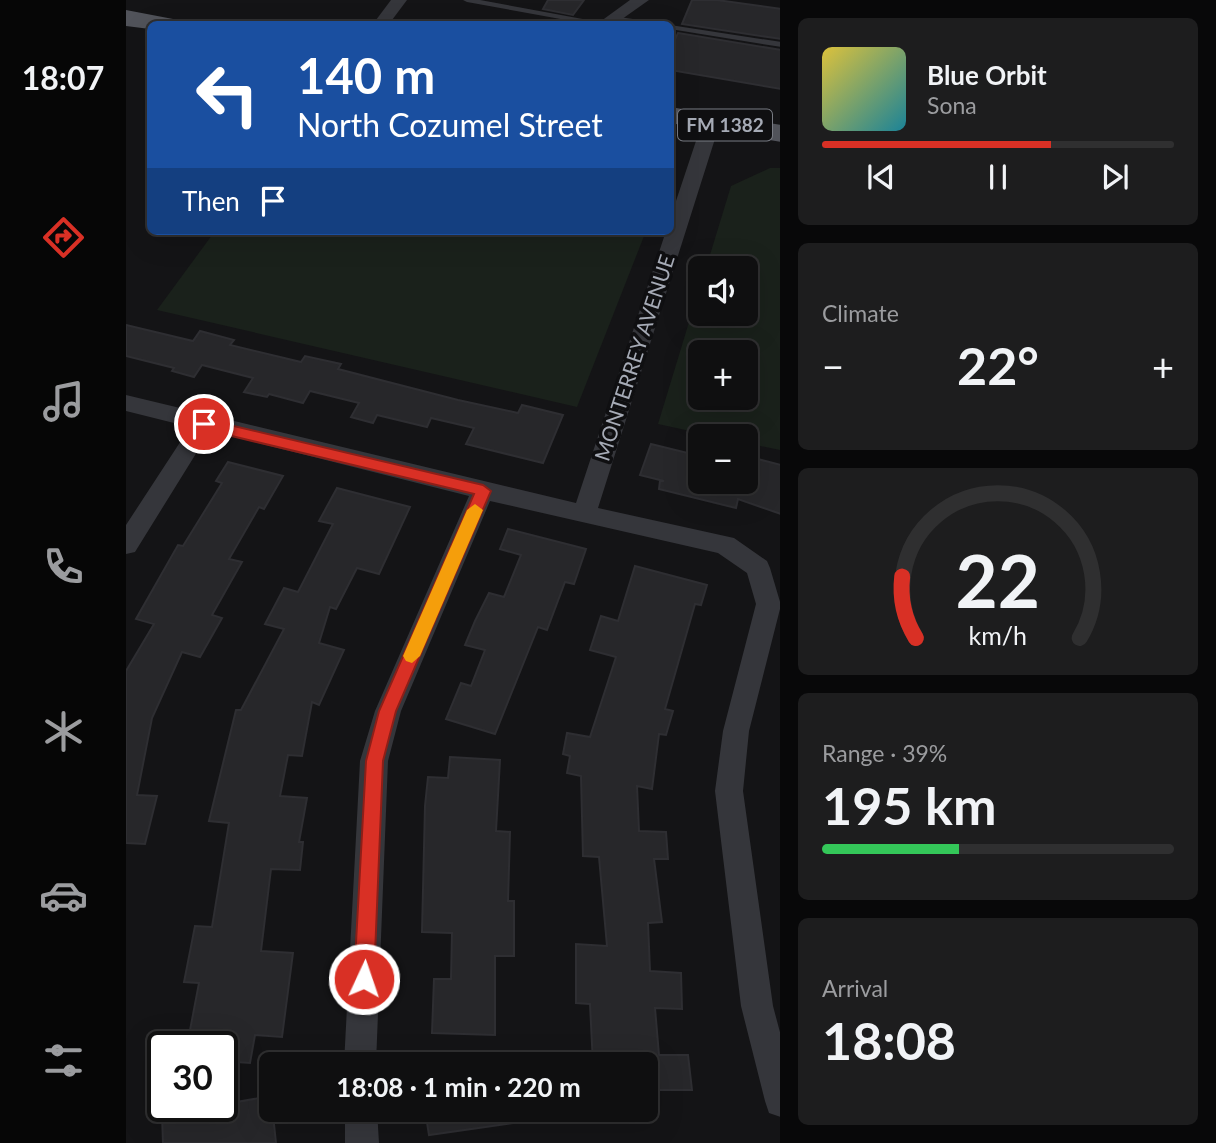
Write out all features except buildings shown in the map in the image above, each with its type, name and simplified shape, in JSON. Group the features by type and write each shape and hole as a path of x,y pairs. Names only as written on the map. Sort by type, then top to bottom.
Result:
{"main road":[{"path":"126,18 147,21"},
{"name":"FM 1382","path":"674,116 780,134"}],"street":[{"path":"383,21 400,0"},
{"path":"610,21 641,0"},
{"name":"MONTERREY AVENUE","path":"584,513 711,122"},
{"path":"126,403 483,491 725,545 758,568 768,604 736,731 729,791 757,1006 780,1101"},
{"path":"126,545 204,424"},
{"path":"361,1052 374,761 388,711 483,491"},
{"path":"361,1122 362,1143"}],"lane":[{"path":"467,0 582,21"},
{"path":"674,28 780,45"}],"shaded area":[{"path":"770,168 780,168 780,450 758,445 758,424 688,424 688,431 658,424 688,325 758,326 758,256 710,256 731,186"},
{"path":"212,235 644,235 577,407 157,310"}],"slow traffic":[{"path":"412,656 475,510"}],"route":[{"path":"204,424 483,491 388,711 374,761 364,979"}]}
